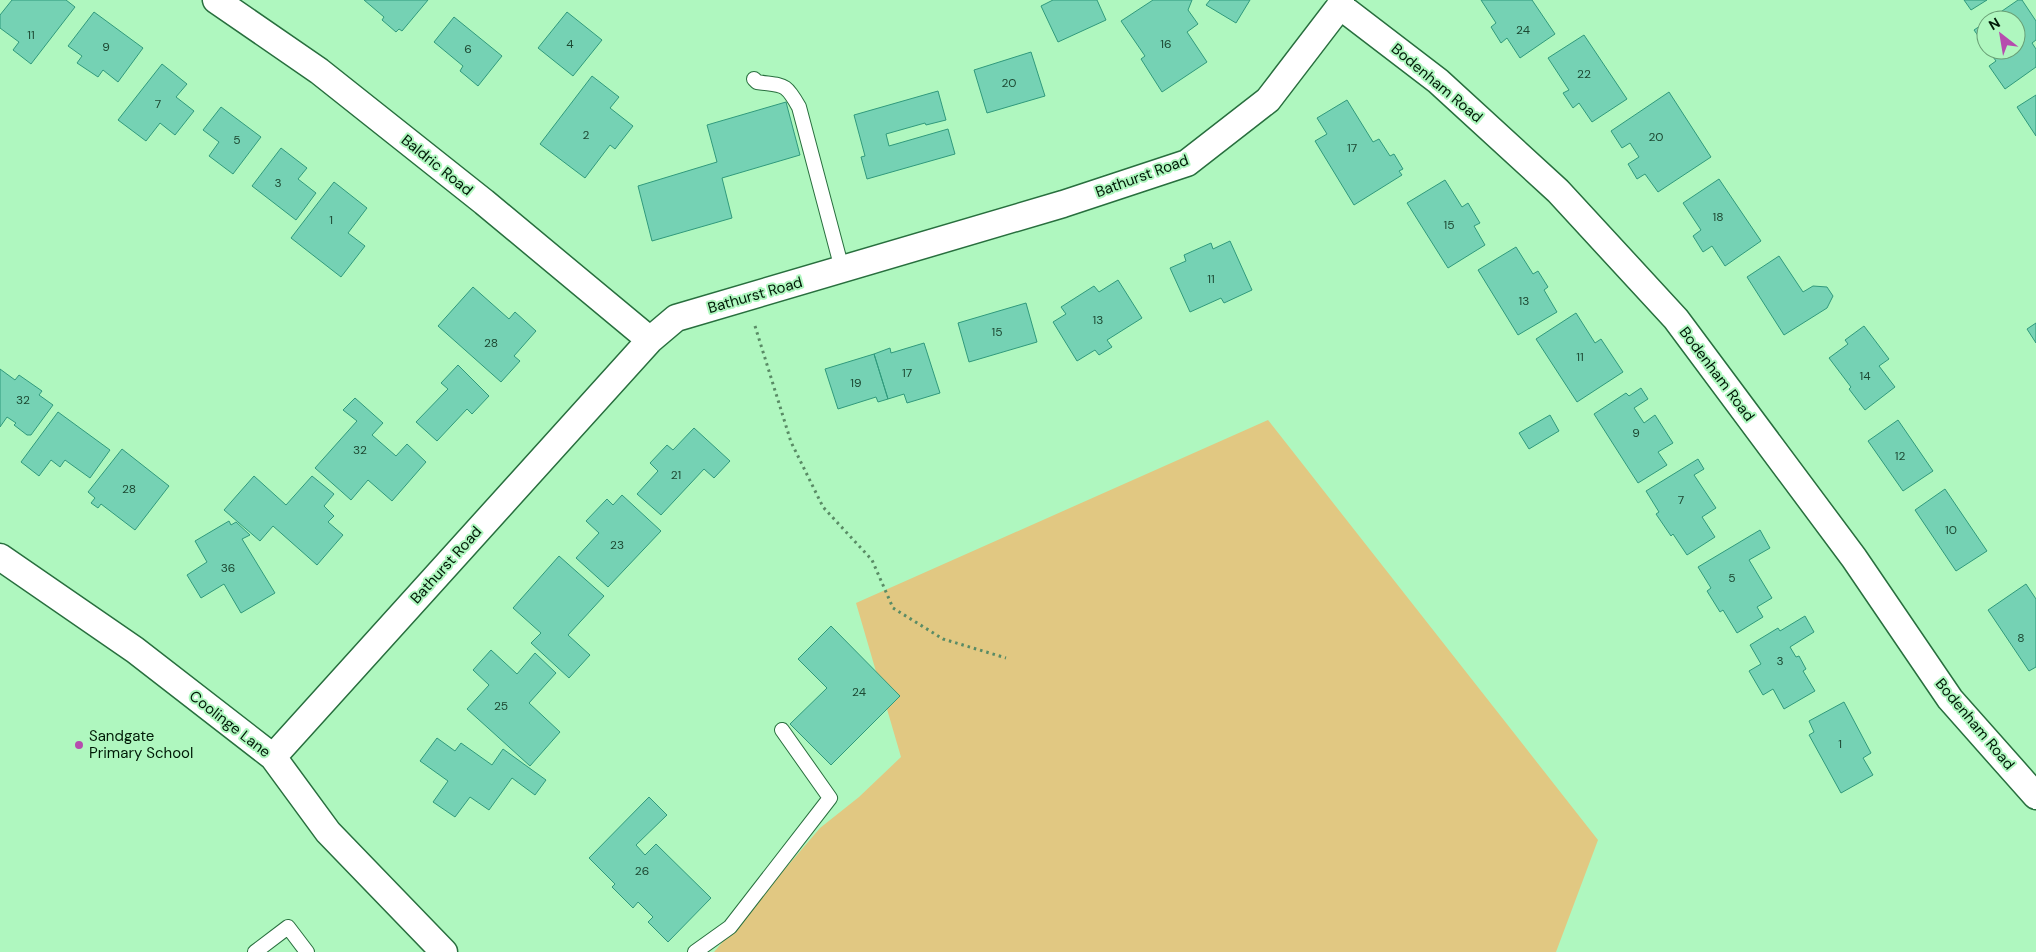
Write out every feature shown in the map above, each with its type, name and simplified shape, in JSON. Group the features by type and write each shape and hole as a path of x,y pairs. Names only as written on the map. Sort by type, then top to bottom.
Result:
{"street":[{"name":"Baldric Road","path":"216,0 326,77 484,202 650,340"},
{"name":"Bathurst Road","path":"273,757 650,340 676,318 1063,204 1187,163 1268,100 1340,3"},
{"name":"Bodenham Road","path":"1340,3 1438,81 1558,191 1676,318 1854,558 1950,699 2036,796"},
{"name":"Coolinge Lane","path":"0,557 136,650 273,757 328,832 444,952"}],"lane":[{"path":"754,80 784,86 790,91 799,107 842,269"},
{"path":"695,952 730,927 830,798 782,730"},
{"path":"255,952 288,927 307,952"}],"path":[{"path":"749,296 755,328 791,442 823,508 872,560 893,608 943,639 1006,658"}],"shaded area":[{"path":"1268,420 1598,840 1556,952 714,952 820,828 859,797 901,757 856,603"}],"building":[{"path":"12,0 66,0 75,7 31,64 13,50 19,42 0,28 0,15"},
{"path":"364,0 428,0 402,31 399,29 396,32 382,20 384,17"},
{"path":"1053,0 1097,0 1106,20 1058,42 1041,6"},
{"path":"1153,0 1192,0 1188,10 1198,24 1187,32 1207,62 1162,92 1141,59 1145,56 1121,21"},
{"path":"1210,0 1250,0 1236,23 1206,5"},
{"path":"1481,0 1532,0 1555,34 1520,58 1507,38 1501,43 1491,27 1496,23"},
{"path":"1964,0 1987,0 1971,10"},
{"path":"2018,0 2022,0 2036,21 2036,40 2032,43 2036,49 2036,67 2005,89 1989,66 1995,60 2026,60 2026,10 2004,10"},
{"path":"94,12 143,48 118,82 103,70 98,77 77,63 82,56 68,46"},
{"path":"567,12 602,40 573,76 538,48"},
{"path":"454,17 502,56 478,86 460,71 463,66 434,42"},
{"path":"1584,35 1627,99 1592,122 1579,103 1573,108 1563,93 1569,90 1548,58"},
{"path":"1031,52 1045,96 987,113 974,70"},
{"path":"162,64 187,84 176,97 194,111 175,135 160,123 146,141 118,120"},
{"path":"592,76 619,97 610,108 633,126 615,149 610,145 585,178 540,144"},
{"path":"938,91 946,120 926,125 925,123 886,134 889,146 948,129 955,154 867,179 861,157 865,156 854,115"},
{"path":"1669,92 1711,157 1658,192 1645,174 1637,179 1628,164 1639,157 1630,143 1622,148 1611,131"},
{"path":"2036,95 2036,136 2017,107"},
{"path":"1347,100 1373,142 1379,139 1390,156 1394,154 1403,169 1399,171 1402,175 1354,205 1315,141 1327,134 1317,118"},
{"path":"786,102 800,155 722,178 732,218 652,241 638,186 717,162 707,125"},
{"path":"221,107 261,137 233,174 209,156 219,142 203,130"},
{"path":"281,148 307,168 298,179 316,193 296,220 252,186"},
{"path":"1719,179 1761,241 1725,266 1712,246 1703,252 1693,236 1701,230 1683,203"},
{"path":"1445,180 1462,207 1468,203 1480,223 1474,226 1485,245 1448,268 1407,203"},
{"path":"334,182 367,208 348,233 365,246 341,277 291,238"},
{"path":"1230,241 1252,290 1224,303 1221,298 1190,312 1170,268 1186,261 1184,255 1211,243 1213,249"},
{"path":"1516,247 1533,274 1538,271 1548,287 1544,290 1557,312 1518,335 1478,270"},
{"path":"1779,256 1803,292 1813,286 1827,287 1833,296 1827,308 1784,335 1747,277"},
{"path":"1118,280 1142,318 1107,340 1112,347 1099,355 1095,350 1077,361 1053,322 1066,314 1061,307 1094,286 1099,292"},
{"path":"473,287 509,319 515,312 536,331 514,356 520,361 501,382 438,326"},
{"path":"1026,303 1037,342 969,362 958,323"},
{"path":"1576,313 1595,343 1601,339 1623,372 1577,402 1536,339"},
{"path":"2036,323 2036,343 2027,329"},
{"path":"1864,326 1889,359 1879,366 1895,387 1865,410 1849,389 1851,387 1829,358 1848,344 1845,340"},
{"path":"924,343 940,393 907,403 904,394 888,399 874,354 890,348 891,353"},
{"path":"874,354 888,399 878,402 876,397 838,409 825,369"},
{"path":"458,365 489,396 472,414 467,409 437,441 416,422 448,389 441,383"},
{"path":"0,369 15,380 19,375 42,391 39,395 53,405 31,435 27,435 14,425 16,423 7,417 0,427"},
{"path":"1641,388 1648,399 1634,408 1644,423 1655,415 1673,443 1658,452 1667,465 1638,483 1594,414 1626,393 1629,396"},
{"path":"355,398 383,423 372,435 396,456 407,444 426,462 392,501 368,480 351,500 315,468 357,421 343,410"},
{"path":"58,412 110,450 90,478 65,460 60,467 51,460 39,476 21,462"},
{"path":"1550,415 1559,431 1529,449 1519,433"},
{"path":"1898,420 1933,471 1903,491 1868,441"},
{"path":"694,428 730,461 714,478 704,469 661,515 637,494 658,471 650,463 667,445 673,450"},
{"path":"122,449 169,486 135,530 101,504 98,508 91,503 95,498 88,492"},
{"path":"1698,459 1704,469 1694,475 1716,508 1702,517 1715,537 1687,555 1656,514 1659,512 1646,491"},
{"path":"254,476 286,505 312,476 334,494 324,506 334,516 328,522 343,535 317,565 273,526 260,541 224,510"},
{"path":"1945,489 1987,551 1956,571 1915,510"},
{"path":"622,495 661,531 608,587 576,558 599,533 586,521 607,499 613,505"},
{"path":"229,521 231,525 236,522 250,535 242,539 275,593 241,613 224,584 201,598 187,575 207,562 195,541"},
{"path":"1760,530 1770,548 1749,560 1772,598 1757,607 1763,617 1737,633 1723,610 1720,612 1707,591 1711,588 1698,567"},
{"path":"559,556 604,596 568,635 590,655 569,678 531,643 541,633 513,608"},
{"path":"2026,584 2036,599 2036,667 2029,671 1988,610"},
{"path":"1805,616 1814,632 1790,647 1796,657 1799,656 1806,669 1803,671 1815,691 1784,709 1773,689 1763,695 1749,671 1761,664 1750,645 1778,628 1780,631"},
{"path":"831,626 900,696 831,765 790,724 827,688 798,659"},
{"path":"491,650 517,674 535,653 556,673 529,703 560,732 530,766 467,709 489,685 473,670"},
{"path":"1844,702 1871,753 1863,758 1873,775 1841,793 1809,735 1814,732 1809,721"},
{"path":"437,738 455,751 461,743 492,765 503,749 546,780 535,795 512,778 489,810 470,797 455,817 433,802 448,781 420,761"},
{"path":"649,797 667,815 636,845 645,855 656,844 711,898 668,942 648,922 653,917 638,902 633,908 612,887 615,884 589,858"}],"place":[{"name":"Sandgate Primary School","path":"79,745"}]}
